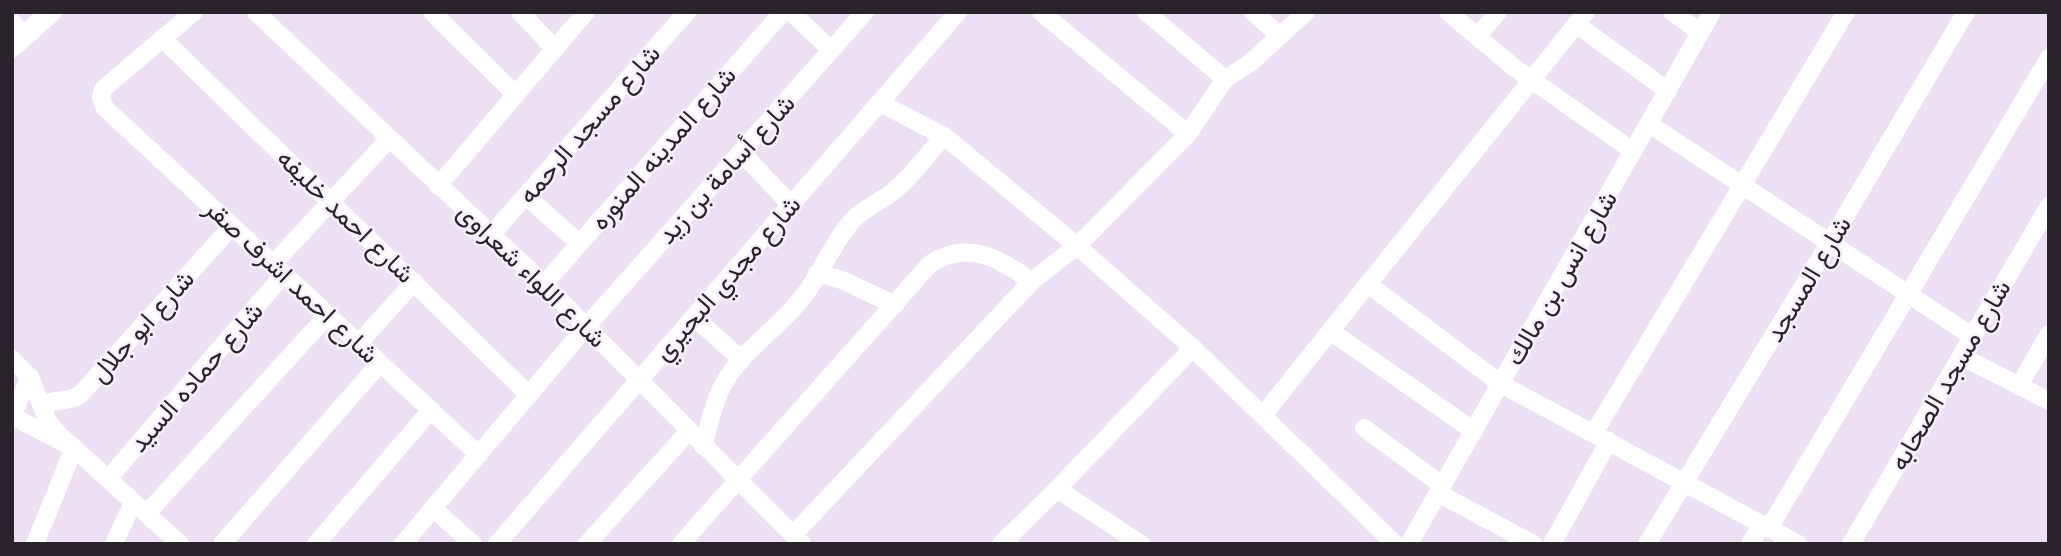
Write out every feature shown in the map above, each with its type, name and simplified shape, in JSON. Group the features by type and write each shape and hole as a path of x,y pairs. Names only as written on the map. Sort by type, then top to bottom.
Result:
{"street":[{"path":"17,35 51,12"},
{"path":"162,38 194,12"},
{"name":"شارع اللواء شعراوى","path":"256,12 544,284 797,539"},
{"path":"432,12 516,95"},
{"path":"520,12 555,49"},
{"path":"438,186 586,12"},
{"name":"شارع مسجد الرحمه","path":"491,235 687,12"},
{"name":"شارع المدينه المنوره","path":"544,284 783,12"},
{"path":"791,12 831,50"},
{"name":"شارع أسامة بن زيد","path":"403,544 586,327 865,12"},
{"name":"شارع مجدي البحيري","path":"497,544 958,12"},
{"path":"1041,12 1188,134"},
{"path":"1146,12 1225,79"},
{"path":"1253,12 1280,36"},
{"path":"797,539 1032,281 1077,246 1188,134 1225,79 1250,63 1306,12"},
{"path":"1448,12 1532,79 1633,151"},
{"path":"1477,37 1498,12"},
{"path":"1672,12 1700,32"},
{"name":"شارع انس بن مالك","path":"1409,544 1712,12"},
{"path":"1552,544 1602,437 1743,186 1846,12"},
{"name":"شارع المسجد","path":"1647,544 1830,243 1966,12"},
{"path":"1263,415 1581,18 1668,91"},
{"name":"شارع احمد اشرف صقر","path":"162,38 103,89 105,108 479,455"},
{"name":"شارع احمد خليفه","path":"162,38 528,395"},
{"path":"1750,544 1766,526 1909,294 2049,58"},
{"path":"880,103 944,136 1077,246 1193,348 1395,544"},
{"path":"1649,124 1972,336"},
{"path":"703,446 723,385 742,360 804,297 850,223 862,210 890,194 944,136"},
{"name":"شارع حماده السيد","path":"108,479 331,202 389,139"},
{"path":"741,152 791,205"},
{"path":"526,196 579,243"},
{"name":"شارع مسجد الصحابه","path":"1851,544 2049,205"},
{"name":"شارع ابو جلال","path":"42,405 57,399 74,400 80,395 232,226"},
{"path":"681,544 930,264 954,252 970,252 1000,260 1032,281"},
{"path":"817,273 842,280 895,304"},
{"path":"359,343 414,282"},
{"path":"1368,284 1501,384 1798,544"},
{"path":"114,544 140,508 328,314"},
{"path":"694,317 742,360"},
{"path":"1330,331 1474,431"},
{"path":"2019,386 2049,334"},
{"path":"1001,544 1193,348"},
{"path":"1961,356 2049,401"},
{"path":"12,359 30,377 56,432 180,544"},
{"path":"222,544 380,363"},
{"path":"30,377 12,416 74,448"},
{"path":"316,544 431,410"},
{"path":"1364,428 1441,489 1532,544"},
{"path":"587,544 689,431"},
{"path":"35,544 74,448"},
{"path":"1057,489 1141,544"},
{"path":"433,508 473,544"}]}
